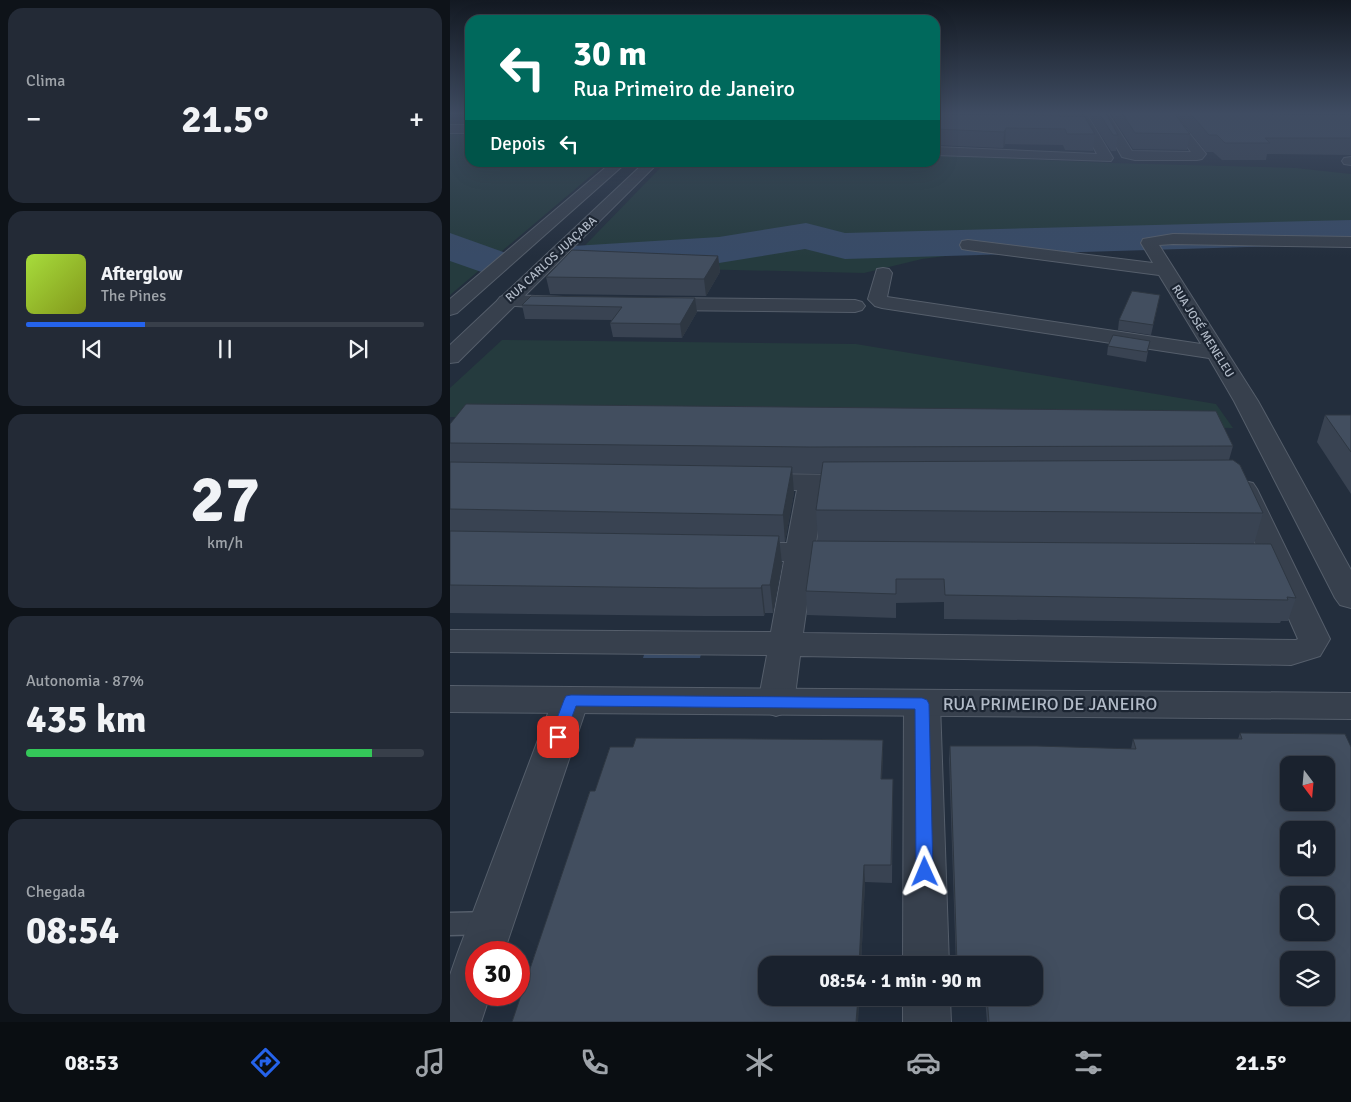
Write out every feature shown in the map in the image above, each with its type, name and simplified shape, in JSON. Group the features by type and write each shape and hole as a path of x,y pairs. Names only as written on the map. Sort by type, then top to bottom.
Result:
{"street":[{"name":"RUA CARLOS JUAÇABA","path":"450,309 615,167"},
{"name":"RUA CARLOS JUAÇABA","path":"450,356 648,167"},
{"name":"RUA JOSÉ MENELEU","path":"1351,242 1173,239 1149,243 1246,401 1351,598"},
{"path":"968,245 1165,270"},
{"path":"883,274 877,299 882,302 1216,353"},
{"path":"507,301 580,303"},
{"path":"639,304 855,306"},
{"path":"450,641 785,644 1291,653 1306,650 1312,645 1314,639 1261,556 1246,492 1236,483 1226,481"},
{"path":"733,482 880,483"},
{"path":"776,703 811,483"},
{"path":"720,551 879,553"},
{"name":"RUA PRIMEIRO DE JANEIRO","path":"450,699 1351,706"},
{"path":"486,938 571,700"},
{"path":"922,704 926,956"},
{"path":"456,1022 465,997"},
{"path":"927,1006 927,1022"}],"lane":[{"path":"450,924 486,938"}],"green space":[{"path":"450,161 465,161 465,167 601,167 450,295"},
{"path":"940,161 1060,161 1296,168 1351,174 1351,244 1040,244 922,259 864,273 565,266 661,167 940,167"},
{"path":"502,340 856,344 1216,404 1233,428 450,417 450,388"}],"water":[{"path":"649,639 705,639 700,658 643,658"}],"building":[{"path":"572,250 718,256 704,279 546,277"},
{"path":"1132,291 1160,295 1153,325 1119,320"},
{"path":"531,296 695,298 680,324 610,323 622,307 522,305"},
{"path":"1113,335 1150,341 1147,352 1108,346"},
{"path":"466,404 1216,411 1233,446 809,447 450,443 450,424"},
{"path":"1325,415 1351,415 1351,452"},
{"path":"1233,460 1240,465 1263,513 816,510 823,462"},
{"path":"450,462 792,467 783,515 450,509"},
{"path":"450,531 779,536 770,585 762,585 761,588 450,585"},
{"path":"813,541 1271,544 1296,598 1287,597 1288,600 945,595 944,579 896,579 896,594 806,591"},
{"path":"1240,733 1345,734 1351,747 1351,1022 989,1022 988,1006 1043,1006 1043,956 957,956 950,746 1136,749 1133,739 1242,739"},
{"path":"636,738 883,740 881,779 893,779 891,865 864,865 859,956 758,956 758,1006 857,1006 856,1022 512,1022 517,1006 530,1006 530,969 590,791 595,791 610,747 633,747"}],"waterway":[{"path":"573,259 719,250 806,236 845,246 1351,232"},
{"path":"450,246 490,262"}],"route":[{"path":"558,737 571,700 922,704 925,872"}]}
